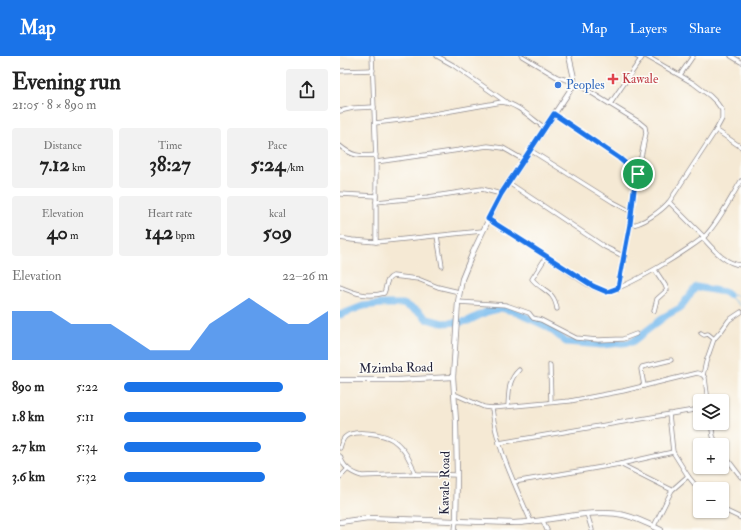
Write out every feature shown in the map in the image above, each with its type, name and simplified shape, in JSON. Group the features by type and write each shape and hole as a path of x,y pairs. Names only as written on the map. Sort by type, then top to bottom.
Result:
{"street":[{"path":"372,56 376,155 376,242"},
{"path":"437,56 453,65 545,128"},
{"path":"522,56 557,77 574,82 645,127 646,133 618,288"},
{"path":"569,56 574,82"},
{"path":"630,224 634,225 642,221 663,208 669,202 716,130 722,114 720,106 706,93 680,75 643,57 636,56"},
{"path":"680,75 693,56"},
{"path":"731,56 741,62"},
{"path":"610,104 643,57"},
{"path":"340,71 373,70"},
{"name":"Kavale Road","path":"340,522 368,518 456,521 457,475 453,377 459,292 466,268 482,231 501,194 574,82"},
{"path":"375,123 497,102 507,103"},
{"path":"340,110 374,107"},
{"path":"554,114 619,158 638,174"},
{"path":"716,130 741,147"},
{"path":"340,146 358,156 376,155"},
{"path":"376,162 488,146 503,148 524,160"},
{"path":"530,150 613,202 632,212"},
{"path":"488,219 546,257 600,290 607,292 655,270 703,238 726,208 741,181"},
{"path":"509,183 605,247 623,256"},
{"path":"376,202 482,190 501,194"},
{"path":"340,194 376,196"},
{"path":"669,202 714,251 725,259 741,265"},
{"path":"340,238 376,242 482,231"},
{"path":"436,236 442,266"},
{"path":"546,257 532,279 555,299 557,309"},
{"path":"654,311 657,299 667,290 655,270"},
{"path":"340,287 358,294 378,295 384,293 387,280 389,277 393,276 418,279 438,287 459,292"},
{"path":"458,302 506,305 529,313 533,318 541,320 576,338 598,340 623,339 636,334"},
{"path":"707,394 705,378 703,375 714,339 729,320 741,312"},
{"path":"701,334 708,334 714,339"},
{"path":"644,386 641,369 642,367 672,360"},
{"path":"550,365 551,402"},
{"path":"508,406 510,384 514,374 519,370"},
{"path":"454,394 484,407 492,408 570,401 644,386 694,373 703,375"},
{"name":"Mzimba Road","path":"340,380 397,380 453,377"},
{"path":"492,408 494,426 499,443 532,522"},
{"path":"499,443 693,410"},
{"path":"669,414 673,452 693,482"},
{"path":"340,448 341,441 349,435 358,433 382,436 393,440 397,444 410,460 415,474"},
{"path":"514,482 620,464 673,452"},
{"path":"340,456 342,462 348,469 362,476 415,474 457,475"},
{"path":"729,461 741,476"},
{"path":"620,464 672,490"},
{"path":"340,477 348,469"},
{"path":"654,526 672,490 688,476"},
{"path":"729,512 741,518"},
{"path":"455,530 456,521 496,523 532,522 587,514 605,513 639,519 661,530"},
{"path":"587,514 592,530"},
{"path":"543,521 546,530"}],"waterway":[{"path":"340,315 363,306 403,304 419,312 427,319 443,323 468,321 486,312 501,308 513,311 548,327 566,342 602,345 632,342 667,315 680,308 696,287 724,292 728,295"},
{"path":"728,295 741,307"},
{"path":"729,295 741,296"}],"place":[{"name":"Kawale","path":"613,79"},
{"name":"Peoples","path":"558,85"}],"route":[{"path":"554,114 619,158 638,174 618,288 611,291 604,291 583,281 488,219 501,194 554,114"}]}
